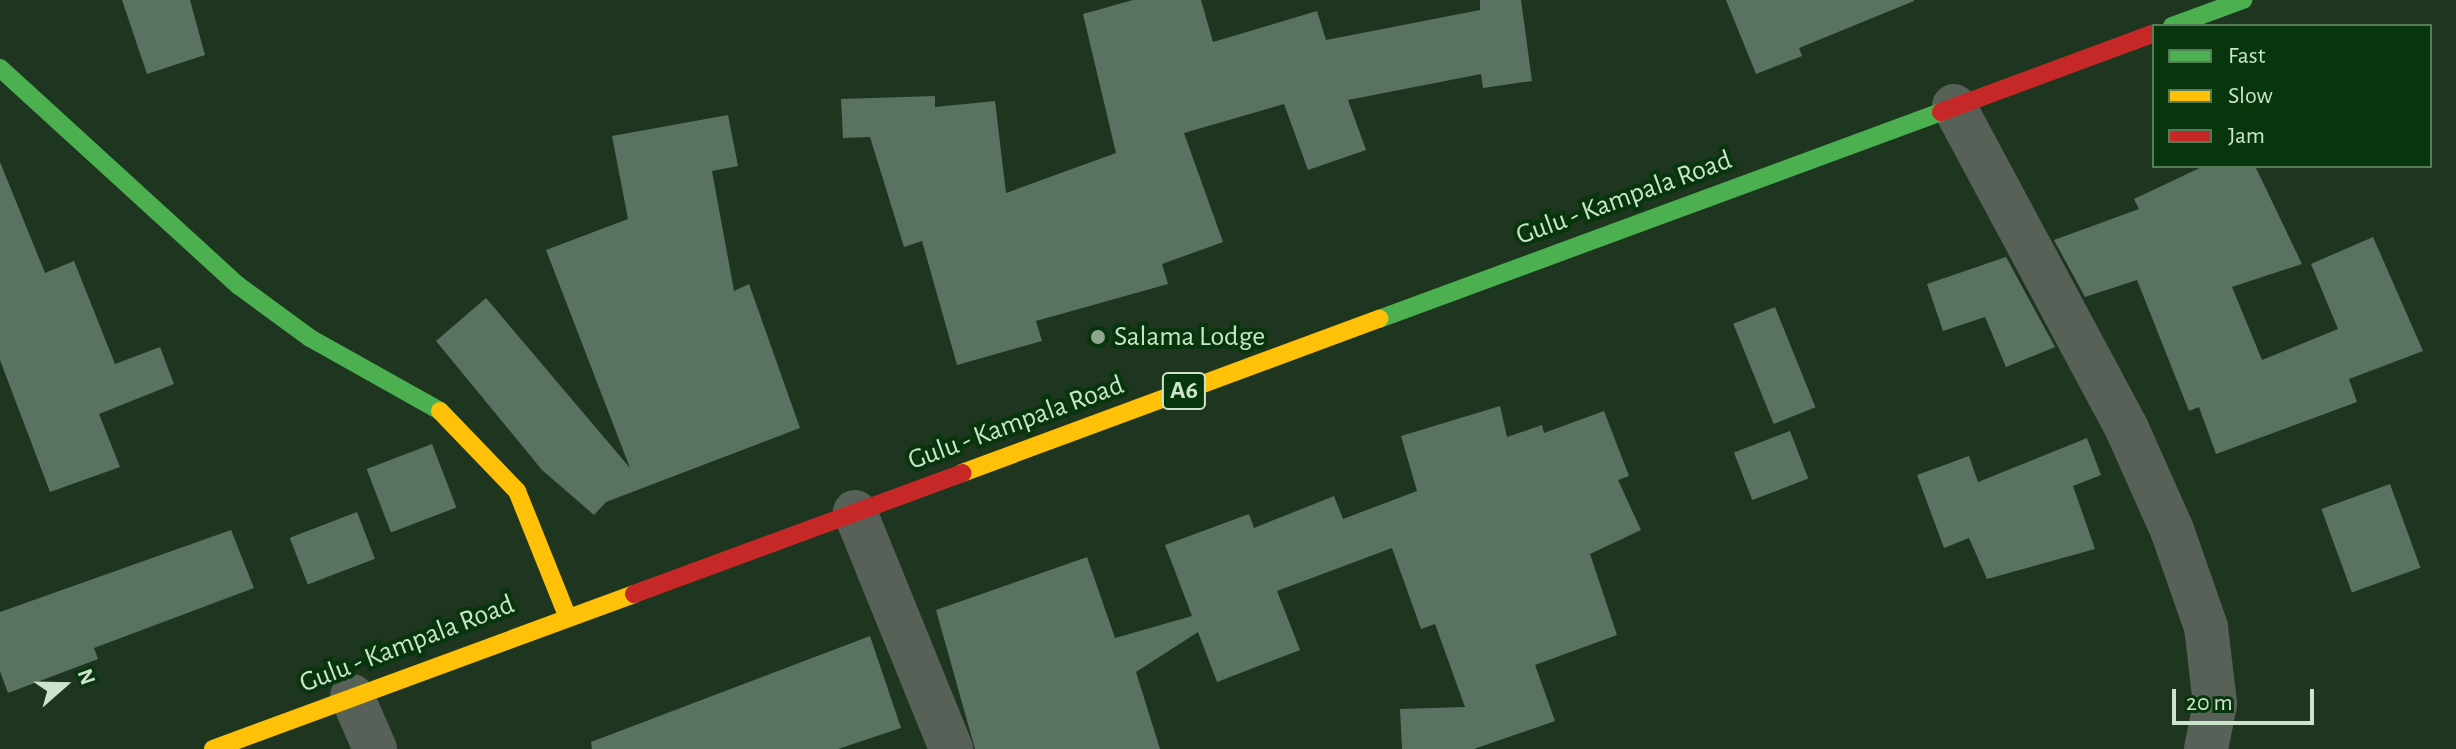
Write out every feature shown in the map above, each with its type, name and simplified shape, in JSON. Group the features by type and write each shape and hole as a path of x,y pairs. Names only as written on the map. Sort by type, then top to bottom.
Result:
{"main road":[{"path":"2177,24 2243,0"},
{"name":"Gulu - Kampala Road","path":"213,749 566,613 855,512 2152,34"},
{"path":"0,68 239,286 470,436 517,491 566,613"}],"street":[{"path":"1954,106 2127,429 2172,530 2206,627 2215,704 2206,749"},
{"path":"855,512 951,749"},
{"path":"352,696 375,749"}],"building":[{"path":"122,0 190,0 205,55 147,74"},
{"path":"1133,0 1201,0 1213,42 1317,11 1326,40 1480,10 1480,0 1521,0 1532,81 1483,88 1481,74 1348,100 1366,150 1308,170 1284,104 1184,133 1223,242 1162,264 1168,284 1036,321 1042,341 957,365 922,241 904,247 870,137 843,138 841,99 935,96 935,107 995,101 1006,193 1116,153 1083,14"},
{"path":"1726,0 1914,1 1799,48 1802,56 1756,74"},
{"path":"728,115 738,166 712,171 734,291 749,284 800,428 606,502 594,515 542,470 436,341 486,298 630,468 546,250 628,219 612,136"},
{"path":"0,162 45,273 74,261 115,364 160,347 174,384 99,414 120,467 50,492 0,360"},
{"path":"2200,168 2256,168 2302,264 2232,287 2262,360 2338,329 2311,264 2373,237 2423,351 2349,379 2357,402 2216,454 2199,407 2189,411 2137,280 2085,297 2054,240 2139,209 2134,199"},
{"path":"2006,257 2055,347 2006,367 1985,317 1943,331 1927,284"},
{"path":"1775,307 1815,407 1774,424 1733,324"},
{"path":"1500,406 1507,437 1542,425 1544,433 1604,411 1629,476 1618,480 1641,530 1590,554 1617,635 1535,665 1555,721 1474,749 1402,749 1400,709 1465,707 1435,624 1421,629 1392,548 1277,591 1300,650 1217,682 1198,632 1136,672 1160,749 975,749 936,610 1087,557 1115,638 1192,616 1165,545 1249,514 1254,528 1334,496 1343,519 1417,491 1401,436"},
{"path":"1790,431 1808,479 1752,500 1734,453"},
{"path":"2087,438 2101,475 2073,486 2095,549 1987,579 1969,538 1944,548 1917,475 1969,456 1978,482"},
{"path":"432,444 456,507 391,533 367,469"},
{"path":"2390,484 2420,568 2352,593 2321,509"},
{"path":"357,512 375,559 308,584 290,538"},
{"path":"231,530 254,588 94,648 98,659 8,693 0,671 0,612"},
{"path":"870,636 901,728 838,749 592,749 591,742"}],"traffic: fast":[{"path":"2177,24 2243,0"},
{"path":"0,68 239,286 310,338 440,411"},
{"path":"1379,319 1941,112"}],"traffic: slow":[{"path":"962,473 1379,319"},
{"path":"440,411 517,491 566,613"},
{"path":"213,749 634,594"}],"traffic: jam":[{"path":"1941,112 2152,34"},
{"path":"634,594 962,473"}],"place":[{"name":"Salama Lodge","path":"1098,337"}]}
